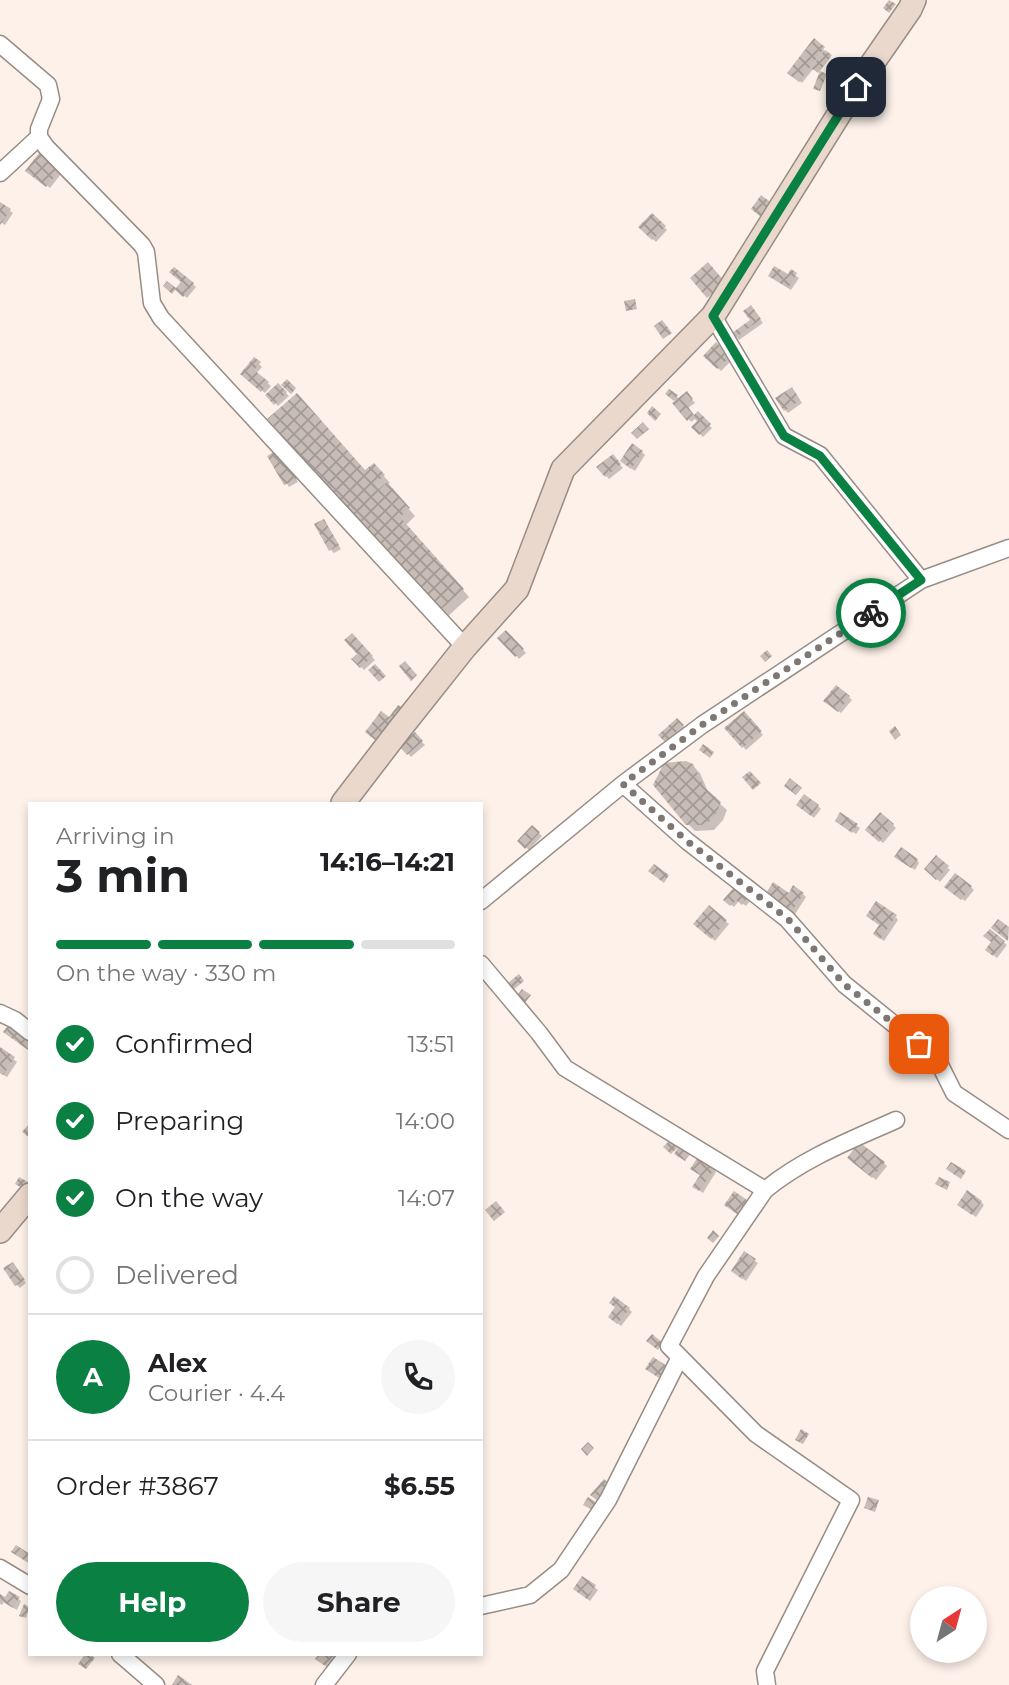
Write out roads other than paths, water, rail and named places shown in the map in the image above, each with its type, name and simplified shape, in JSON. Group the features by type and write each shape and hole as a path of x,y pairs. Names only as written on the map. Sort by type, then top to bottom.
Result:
{"street":[{"path":"344,802 465,647 517,589 562,469 713,316 856,87 914,0"},
{"path":"0,44 48,85 51,99 39,129 46,147 142,244 146,253 152,303 160,318 465,647"},
{"path":"0,173 40,136"},
{"path":"713,316 784,436 820,456 921,580"},
{"path":"483,899 623,784 702,725 921,580 1009,548"},
{"path":"623,784 687,841 788,919 844,984 937,1059 954,1093 1009,1130"},
{"path":"483,966 565,1068 765,1190"},
{"path":"0,1013 28,1030"},
{"path":"766,1685 765,1671 850,1500 756,1434 669,1346 699,1287 765,1190 811,1157 895,1121"},
{"path":"0,1231 28,1197"},
{"path":"483,1606 530,1595 561,1570 608,1500 680,1357"},
{"path":"0,1568 28,1585"},
{"path":"122,1656 156,1685"},
{"path":"324,1685 346,1656"}]}
